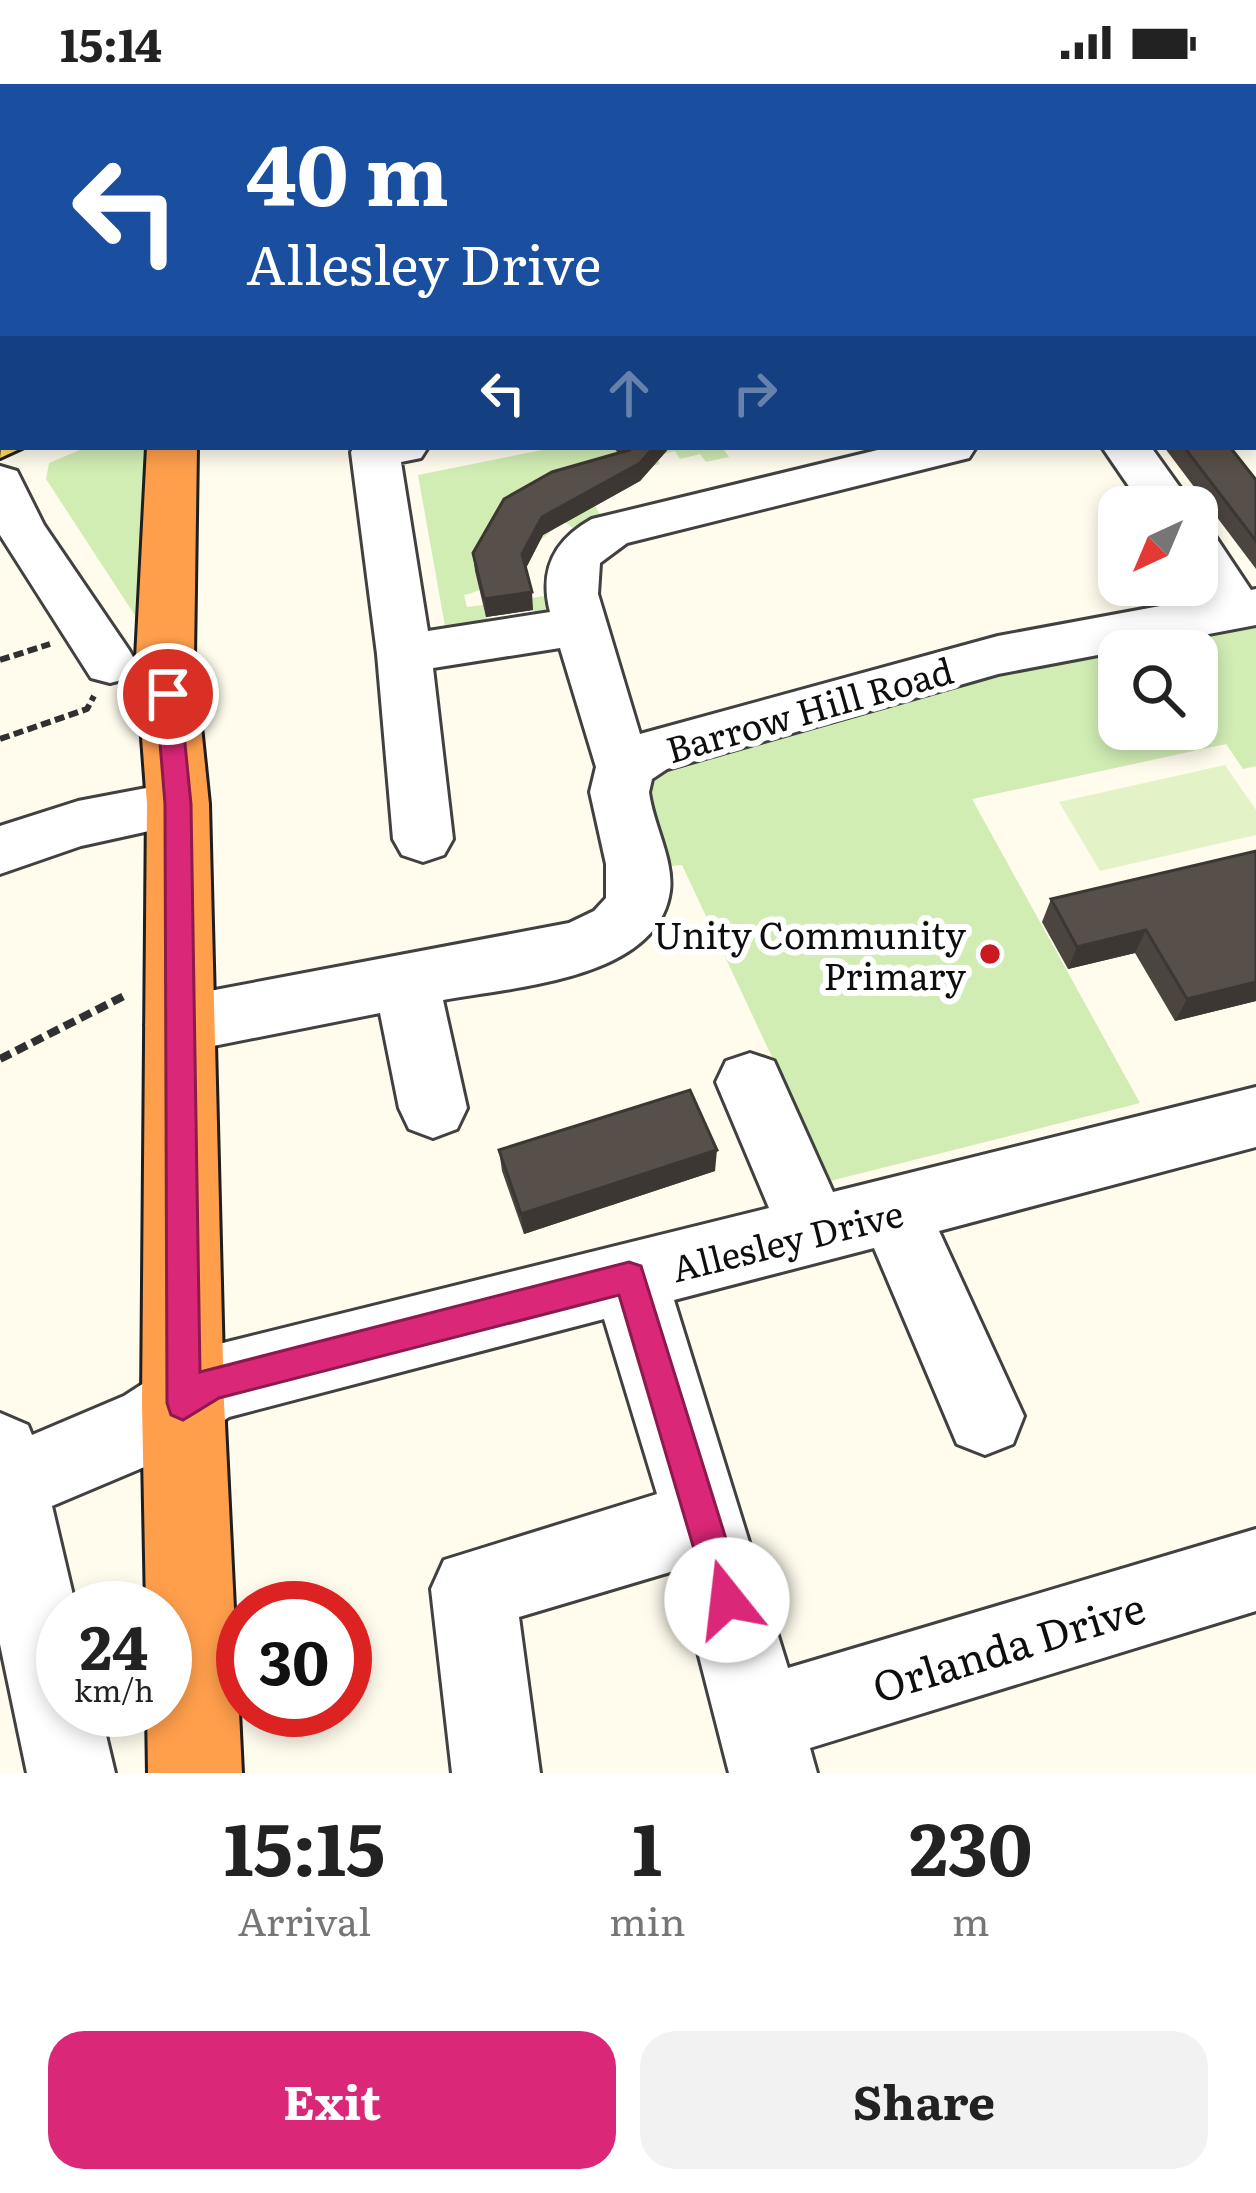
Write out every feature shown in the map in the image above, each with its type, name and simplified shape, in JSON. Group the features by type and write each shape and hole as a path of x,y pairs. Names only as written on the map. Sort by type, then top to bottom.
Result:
{"highway":[{"path":"172,450 165,658 178,804 183,1403 195,1773"}],"street":[{"path":"387,450 375,452 404,654 423,839"},
{"path":"630,763 617,754 580,626 569,570 584,547 610,531 940,450"},
{"path":"1128,450 1154,486"},
{"path":"0,482 20,526 110,664"},
{"path":"1218,574 1247,609"},
{"name":"Barrow Hill Road","path":"178,995 406,981 581,947 608,937 628,919 639,895 640,874 620,795 621,774 648,753 998,655 1247,609"},
{"path":"404,654 580,626"},
{"path":"0,850 78,824 178,804"},
{"path":"406,981 433,1108"},
{"path":"750,1082 815,1232"},
{"name":"Allesley Drive","path":"4,1469 152,1424 211,1384 895,1213 1256,1117"},
{"path":"895,1213 985,1416"},
{"path":"629,1277 767,1746"},
{"path":"4,1469 58,1767"},
{"path":"496,1773 473,1589 704,1521"},
{"name":"Orlanda Drive","path":"767,1746 1256,1570"}],"path":[{"path":"0,739 87,709 110,664"},
{"path":"0,1059 178,995"}],"green space":[{"path":"80,450 144,450 141,615 136,617 46,479 49,463"},
{"path":"542,450 724,450 729,457 706,462 700,454 680,459 675,451 656,456 660,464 637,470 590,498 600,514 573,528 565,522 504,574 464,595 467,607 483,605 488,623 534,617 530,598 545,596 549,618 446,632 418,475"},
{"path":"1256,624 1256,766 1243,769 1226,744 1218,746 1218,631"},
{"path":"1098,653 1098,750 1198,750 972,799 1140,1103 830,1181 682,865 661,867 644,779 647,774 1016,668"},
{"path":"1225,765 1256,810 1256,835 1100,871 1059,802"}],"building":[{"path":"629,450 651,450 640,463 542,517 522,554 532,592 484,599 473,553 504,499 552,472"},
{"path":"1186,450 1232,450 1256,480 1256,541"},
{"path":"1256,851 1256,982 1187,999 1146,930 1077,947 1051,899"},
{"path":"690,1090 717,1150 521,1214 499,1150"}],"place":[{"name":"Unity Community Primary","path":"990,954"}],"route":[{"path":"168,694 178,804 183,1403 211,1384 629,1277 727,1600"}]}
